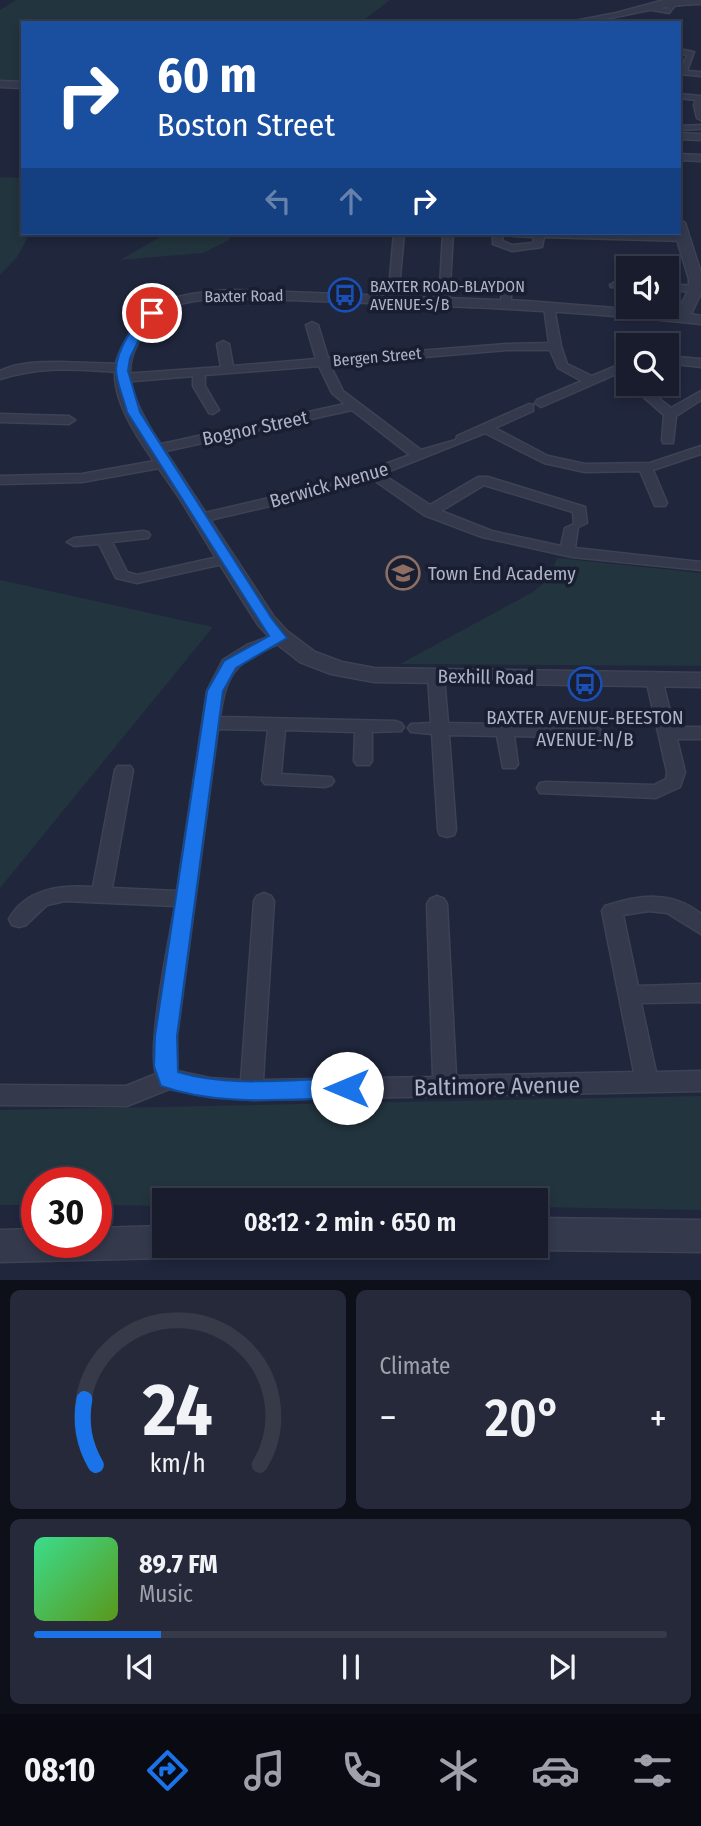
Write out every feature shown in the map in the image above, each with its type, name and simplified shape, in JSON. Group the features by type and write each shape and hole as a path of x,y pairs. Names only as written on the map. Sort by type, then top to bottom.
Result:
{"street":[{"path":"582,21 618,16 670,1 699,1"},
{"path":"644,8 666,11 672,5"},
{"path":"681,52 691,54 681,72 701,74"},
{"path":"0,84 21,85"},
{"path":"681,96 701,98 698,105 701,118"},
{"path":"681,128 701,127"},
{"path":"681,136 701,137"},
{"path":"681,158 701,158"},
{"path":"681,231 696,266 696,289 682,318"},
{"path":"393,300 399,235"},
{"path":"444,303 448,235"},
{"path":"498,235 497,242 505,247 525,248 538,245 540,235"},
{"path":"629,235 632,249"},
{"path":"506,282 506,305"},
{"path":"679,288 696,289"},
{"name":"Baxter Road","path":"123,373 125,358 141,324 165,306 190,298 233,293 549,307 701,320"},
{"path":"549,307 555,346 562,366 592,381"},
{"path":"312,325 323,362 338,393 421,456"},
{"path":"223,344 228,370"},
{"name":"Bergen Street","path":"0,375 6,371 30,366 123,373 199,373 517,346 555,346"},
{"path":"679,360 701,363"},
{"name":"Berwick Avenue","path":"201,517 296,498 374,474 487,429 616,370"},
{"path":"0,1095 127,1096 169,1079 165,1066 166,1036 215,691 229,664 253,649 279,638 265,621 134,412 123,373"},
{"path":"199,373 199,387 213,410"},
{"path":"670,414 701,395"},
{"path":"650,396 670,414"},
{"name":"Bognor Street","path":"0,480 82,478 353,406"},
{"path":"668,440 670,414"},
{"path":"0,418 69,420"},
{"path":"487,429 544,459 566,465 606,469 645,467 701,450"},
{"path":"645,467 660,503"},
{"path":"374,474 429,512 496,537 567,550 701,566"},
{"path":"429,512 482,480 580,510 567,550"},
{"path":"74,542 143,534"},
{"path":"104,540 121,575 137,579 227,559"},
{"name":"Bexhill Road","path":"279,638 302,655 356,674 701,680"},
{"path":"436,677 447,830"},
{"path":"546,788 656,792 674,783 676,772 654,679"},
{"path":"210,723 395,727"},
{"path":"277,725 271,780 325,781"},
{"path":"363,727 363,761"},
{"path":"417,728 593,732"},
{"path":"505,732 509,764"},
{"path":"667,733 701,733"},
{"path":"102,895 124,770"},
{"path":"19,919 41,899 65,893 186,900"},
{"path":"251,1088 264,901"},
{"path":"437,904 445,1088"},
{"path":"647,1082 612,911 631,905 666,904 686,911 701,926"},
{"path":"629,995 701,993"},
{"name":"Baltimore Avenue","path":"169,1079 227,1090 701,1082"},
{"path":"548,1234 701,1236"},
{"path":"0,1246 152,1242"}],"shaded area":[{"path":"16,0 390,0 363,21 21,21 21,82 0,80 0,10"},
{"path":"0,177 21,178 21,235 29,235 17,257 0,275"},
{"path":"164,235 230,235 229,240 203,253 120,260"},
{"path":"557,558 701,573 701,666 400,664 533,592 550,577"},
{"path":"0,580 213,627 0,888"},
{"path":"701,1096 701,1210 548,1207 548,1188 152,1188 152,1206 112,1205 112,1167 21,1167 21,1205 0,1205 0,1110"}],"place":[{"name":"BAXTER ROAD-BLAYDON AVENUE-S/B","path":"345,295"},
{"name":"Town End Academy","path":"403,573"},
{"name":"BAXTER AVENUE-BEESTON AVENUE-N/B","path":"585,684"}],"route":[{"path":"152,313 141,324 125,358 122,371 125,390 134,412 265,621 279,638 253,649 229,664 215,691 166,1036 165,1066 169,1079 227,1090 347,1088"}]}
